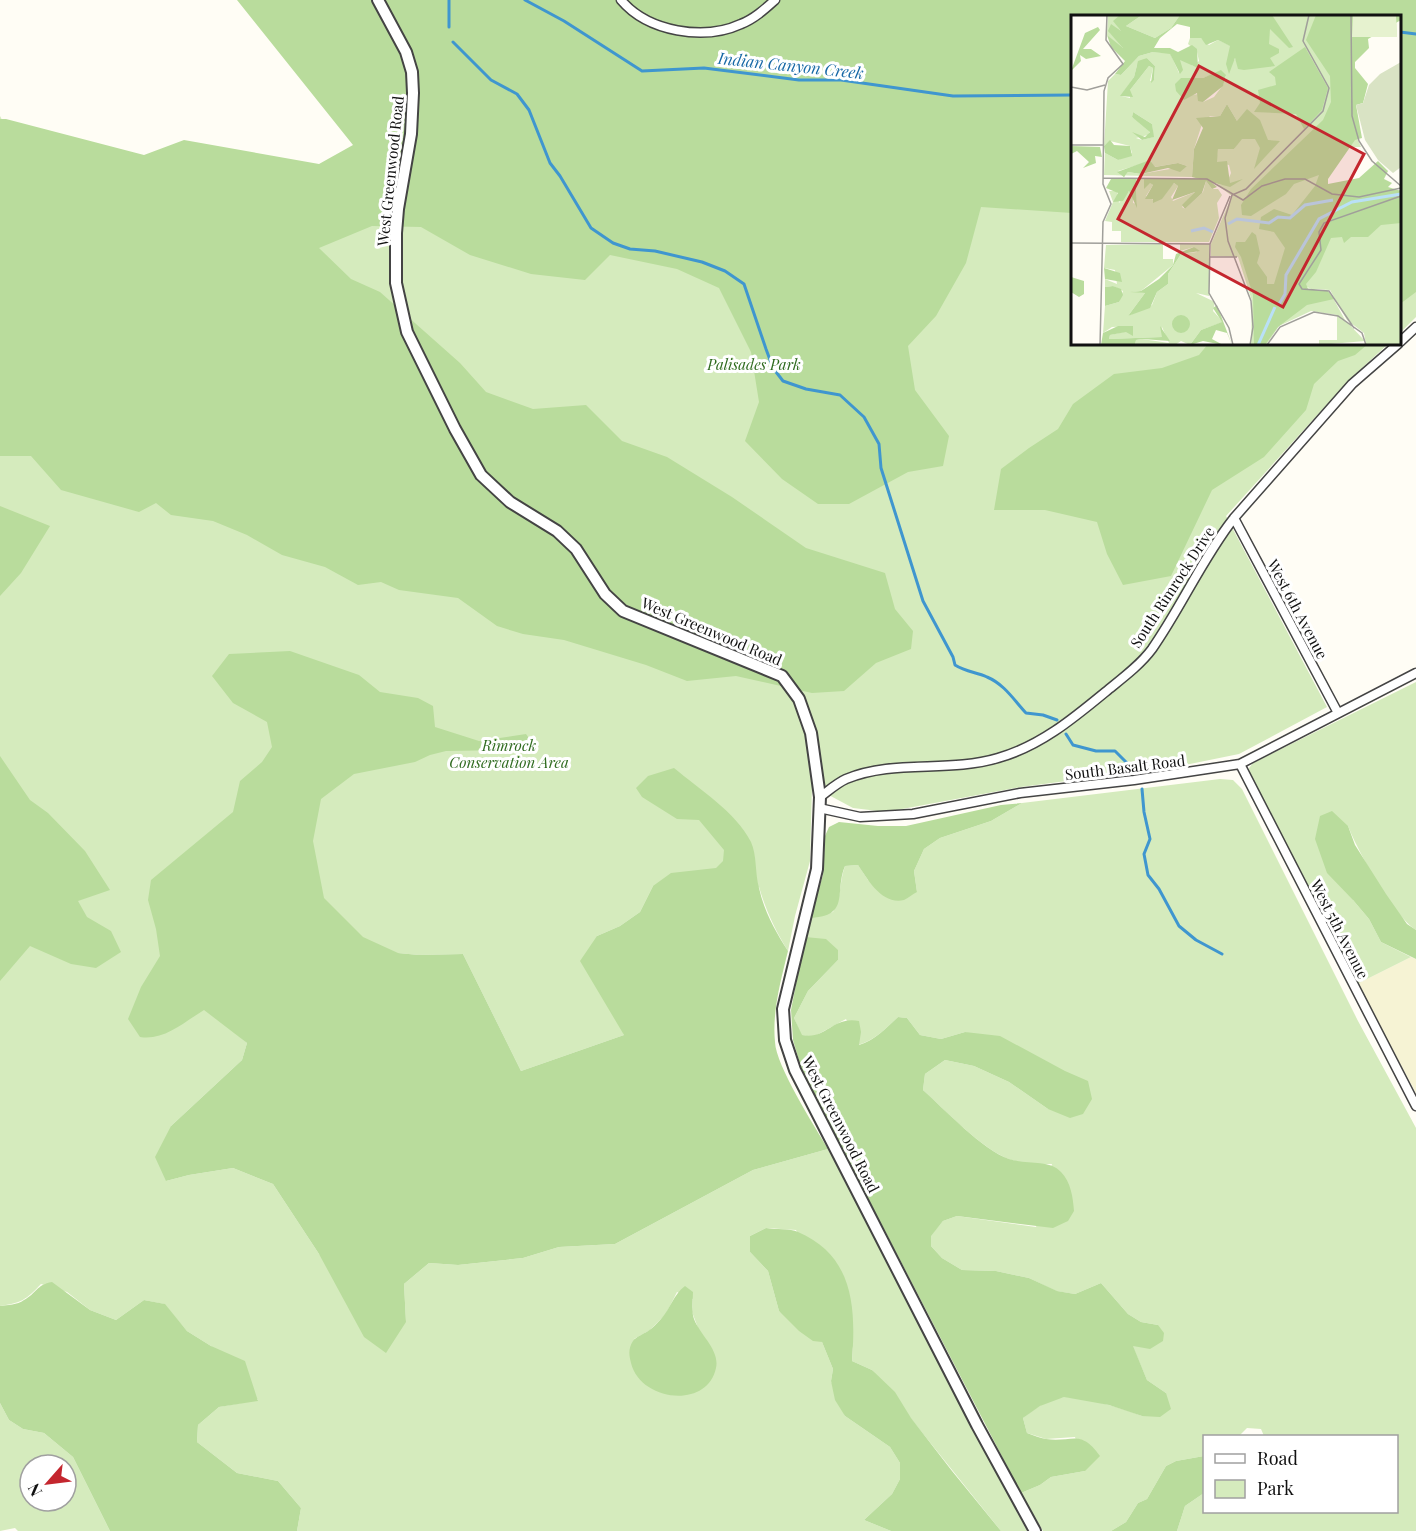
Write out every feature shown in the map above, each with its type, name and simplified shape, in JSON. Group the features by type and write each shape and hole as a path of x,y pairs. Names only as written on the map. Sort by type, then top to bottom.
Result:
{"street":[{"name":"West Greenwood Road","path":"378,0 406,52 412,72 411,134 398,209 396,283 407,332 454,429 481,475 510,502 557,531 570,543 605,594 623,610 782,676 800,699 811,733 819,802 817,869 783,1009 785,1040 795,1070 977,1425 1035,1531"},
{"path":"621,0 632,11 652,23 685,31 701,32 721,31 740,25 775,0"},
{"name":"South Rimrock Drive","path":"1401,341 1416,327"},
{"name":"South Rimrock Drive","path":"819,802 844,780 881,769 964,765 998,759 1023,749 1049,735 1128,674 1151,651 1218,538 1234,518 1352,384 1397,345"},
{"name":"West 6th Avenue","path":"1234,518 1338,713"},
{"name":"South Basalt Road","path":"819,802 860,817 913,814 1020,793 1134,780 1240,764 1416,673"},
{"name":"West 5th Avenue","path":"1240,764 1416,1106"}],"shaded area":[{"path":"1411,957 1416,959 1416,1093 1357,984"}],"green space":[{"path":"237,0 1416,0 1416,292 1401,303 1401,15 1071,15 1071,213 981,207 966,263 936,316 908,346 915,390 949,436 943,466 908,472 849,504 818,504 782,479 745,441 759,402 751,352 719,288 677,269 610,255 585,280 531,274 470,255 421,227 372,226 319,248 351,279 380,292 460,363 486,392 533,409 586,405 622,441 667,457 732,497 806,548 885,573 895,609 913,631 911,649 876,663 844,691 812,693 736,676 687,681 646,665 564,640 523,634 497,626 458,598 399,590 381,582 358,585 325,567 282,555 247,535 213,521 171,515 156,503 139,512 61,490 31,456 0,456 0,119 144,155 184,140 319,164 353,145"},
{"name":"Palisades Park","path":"1416,0 1416,317 1401,332 1401,15 1071,15 1071,345 1387,345 1349,380 1226,516 1327,707 1239,754 1180,766 1021,787 886,812 853,808 812,786 810,861 788,951 771,920 759,887 653,886 640,912 620,926 597,936 624,1035 521,1071 463,954 398,953 233,1031 247,1043 242,1060 171,1126 166,1181 233,1168 273,1184 319,1254 406,1322 404,1284 429,1263 458,1265 523,1258 559,1247 615,1244 753,1170 828,1149 1027,1531 1001,1531 872,1370 852,1361 853,1348 796,1230 766,1228 750,1236 750,1252 768,1271 779,1311 822,1342 833,1369 831,1381 845,1416 890,1447 900,1463 900,1479 892,1494 864,1520 891,1531 297,1531 301,1508 278,1481 237,1473 197,1442 198,1425 219,1407 258,1400 211,1346 187,1331 164,1304 144,1300 116,1320 90,1310 67,1292 41,1284 23,1300 0,1306 0,116 110,329 768,23","holes":["677,1292 693,1299 692,1312 698,1328 634,1339 650,1330 666,1314"]},
{"path":"1207,345 1367,345 1355,355 1338,361 1314,384 1306,410 1264,457 1212,490 1171,576 1123,585 1107,554 1097,522 1045,510 994,510 1001,469 1058,429 1073,404 1114,374 1162,368 1199,355"},
{"path":"0,506 50,526 21,573 0,596"},
{"path":"290,651 359,675 380,692 418,698 433,706 435,727 479,741 526,734 531,741 508,750 446,751 415,762 354,774 321,799 313,841 324,898 363,937 398,953 463,954 521,1071 624,1035 580,961 597,936 620,926 640,912 653,886 671,873 716,868 723,861 724,850 699,820 677,819 642,797 636,788 648,776 674,768 736,820 751,842 764,905 788,951 776,1007 774,1030 777,1053 797,1096 828,1149 753,1170 615,1244 559,1247 523,1258 458,1265 429,1263 404,1284 406,1322 386,1353 364,1337 319,1254 273,1184 233,1168 166,1181 155,1157 171,1126 242,1060 247,1043 204,1010 174,1030 149,1037 140,1037 128,1019 141,987 160,956 148,900 151,880 233,812 240,781 262,762 272,747 267,722 233,703 212,676 229,654"},
{"path":"1416,682 1416,930 1407,923 1387,898 1368,867 1348,826 1353,900 1369,919 1381,942 1411,957 1357,984 1250,775 1249,768 1253,763"},
{"path":"0,756 30,800 48,813 85,851 110,890 78,901 87,917 111,931 121,952 96,968 71,964 30,946 0,981"},
{"path":"1220,779 1233,780 1242,789 1358,1021 1416,1128 1416,1531 1177,1531 1185,1506 1203,1494 1203,1513 1398,1513 1398,1435 1264,1435 1261,1429 1247,1428 1240,1435 1203,1435 1203,1456 1176,1461 1166,1466 1147,1499 1138,1503 1126,1522 1111,1531 1043,1531 1021,1493 1040,1485 1051,1477 1085,1471 1075,1437 1046,1439 1027,1433 1023,1418 1037,1408 1058,1398 1072,1397 1142,1416 1166,1393 1147,1380 1132,1345 1158,1325 1141,1322 1128,1314 1101,1283 1075,1294 1056,1291 1029,1278 996,1271 962,1270 942,1258 931,1246 931,1235 943,1221 957,1216 1036,1227 1052,1164 1034,1164 1006,1158 984,1145 923,1090 925,1074 945,1060 974,1066 1009,1082 1048,1109 1088,1082 965,1032 941,1039 920,1035 907,1018 898,1017 875,1037 858,1045 846,1019 813,1037 801,1035 794,1018 808,991 838,960 805,937 810,918 833,912 838,901 845,866 858,865 868,880 917,892 914,871 924,849 940,838 991,821 1022,803"},
{"path":"1022,803 991,821 940,838 924,849 914,871 917,892 904,900 896,901 882,895 858,865 845,866 836,908 831,913 810,918 823,875 825,836 829,827 839,822 906,826 1001,805"},
{"path":"1332,811 1348,826 1355,845 1386,894 1407,924 1416,930 1416,959 1381,942 1369,919 1327,873 1315,839 1320,816"},
{"path":"805,937 826,939 838,950 838,960 808,991 794,1018 802,1035 818,1034 850,1020 859,1021 861,1032 859,1045 875,1037 898,1017 907,1018 920,1035 941,1039 965,1032 1000,1036 1088,1081 1092,1099 1083,1114 1070,1118 1048,1109 1009,1082 974,1066 945,1060 925,1074 923,1090 965,1129 999,1155 1016,1161 1050,1165 1056,1168 1067,1180 1074,1206 1074,1211 1068,1221 1053,1228 957,1216 943,1221 931,1236 931,1246 942,1258 962,1270 996,1271 1029,1278 1057,1291 1075,1294 1101,1283 1128,1314 1141,1322 1158,1325 1164,1333 1163,1341 1150,1349 1133,1346 1147,1380 1166,1393 1171,1409 1160,1417 1142,1416 1109,1405 1064,1397 1040,1406 1023,1418 1027,1433 1055,1440 1081,1439 1093,1447 1100,1456 1085,1471 1051,1477 1040,1485 1021,1493 802,1071 793,1040 791,1010"},
{"path":"766,1228 798,1232 817,1242 831,1255 841,1269 848,1286 853,1322 852,1361 872,1370 895,1392 911,1418 1001,1531 891,1531 864,1520 892,1494 900,1479 900,1463 890,1447 845,1416 835,1400 831,1381 833,1369 822,1342 813,1341 799,1331 779,1311 768,1271 750,1252 750,1236"},
{"path":"52,1282 90,1310 116,1320 144,1300 165,1304 187,1331 211,1346 245,1361 258,1401 219,1407 198,1425 197,1442 237,1473 278,1481 301,1508 297,1531 110,1531 78,1467 78,1453 68,1453 44,1433 23,1429 9,1420 0,1403 0,1306 21,1302 43,1285"},
{"path":"685,1286 693,1292 694,1319 715,1355 716,1368 710,1381 700,1390 688,1395 673,1396 647,1386 637,1376 629,1355 634,1340 650,1330 661,1319"},
{"path":"0,1403 9,1420 23,1429 44,1433 68,1453 18,1453 18,1513 78,1513 78,1467 110,1531 18,1531 15,1528 0,1531"},
{"path":"1203,1456 1203,1494 1185,1506 1177,1531 1111,1531 1126,1522 1138,1503 1147,1499 1166,1466 1176,1461"}],"waterway":[{"path":"449,0 449,27"},
{"name":"Indian Canyon Creek","path":"525,0 564,21 642,71 704,68 799,80 841,80 953,96 1071,95"},
{"name":"Indian Canyon Creek","path":"1401,32 1416,34"},
{"path":"453,42 491,80 517,94 529,110 550,163 591,228 613,243 630,249 655,251 702,262 725,271 744,284 773,368 783,381 806,389 840,395 864,417 879,444 881,468 923,601 955,665 999,684 1026,713 1057,720"},
{"path":"1066,734 1073,745 1096,751 1115,751 1129,765 1138,769"},
{"path":"1142,789 1150,839 1144,854 1148,875 1159,889 1179,926 1196,940 1222,954"}],"park label":[{"name":"Rimrock Conservation Area","path":"509,754"}]}
